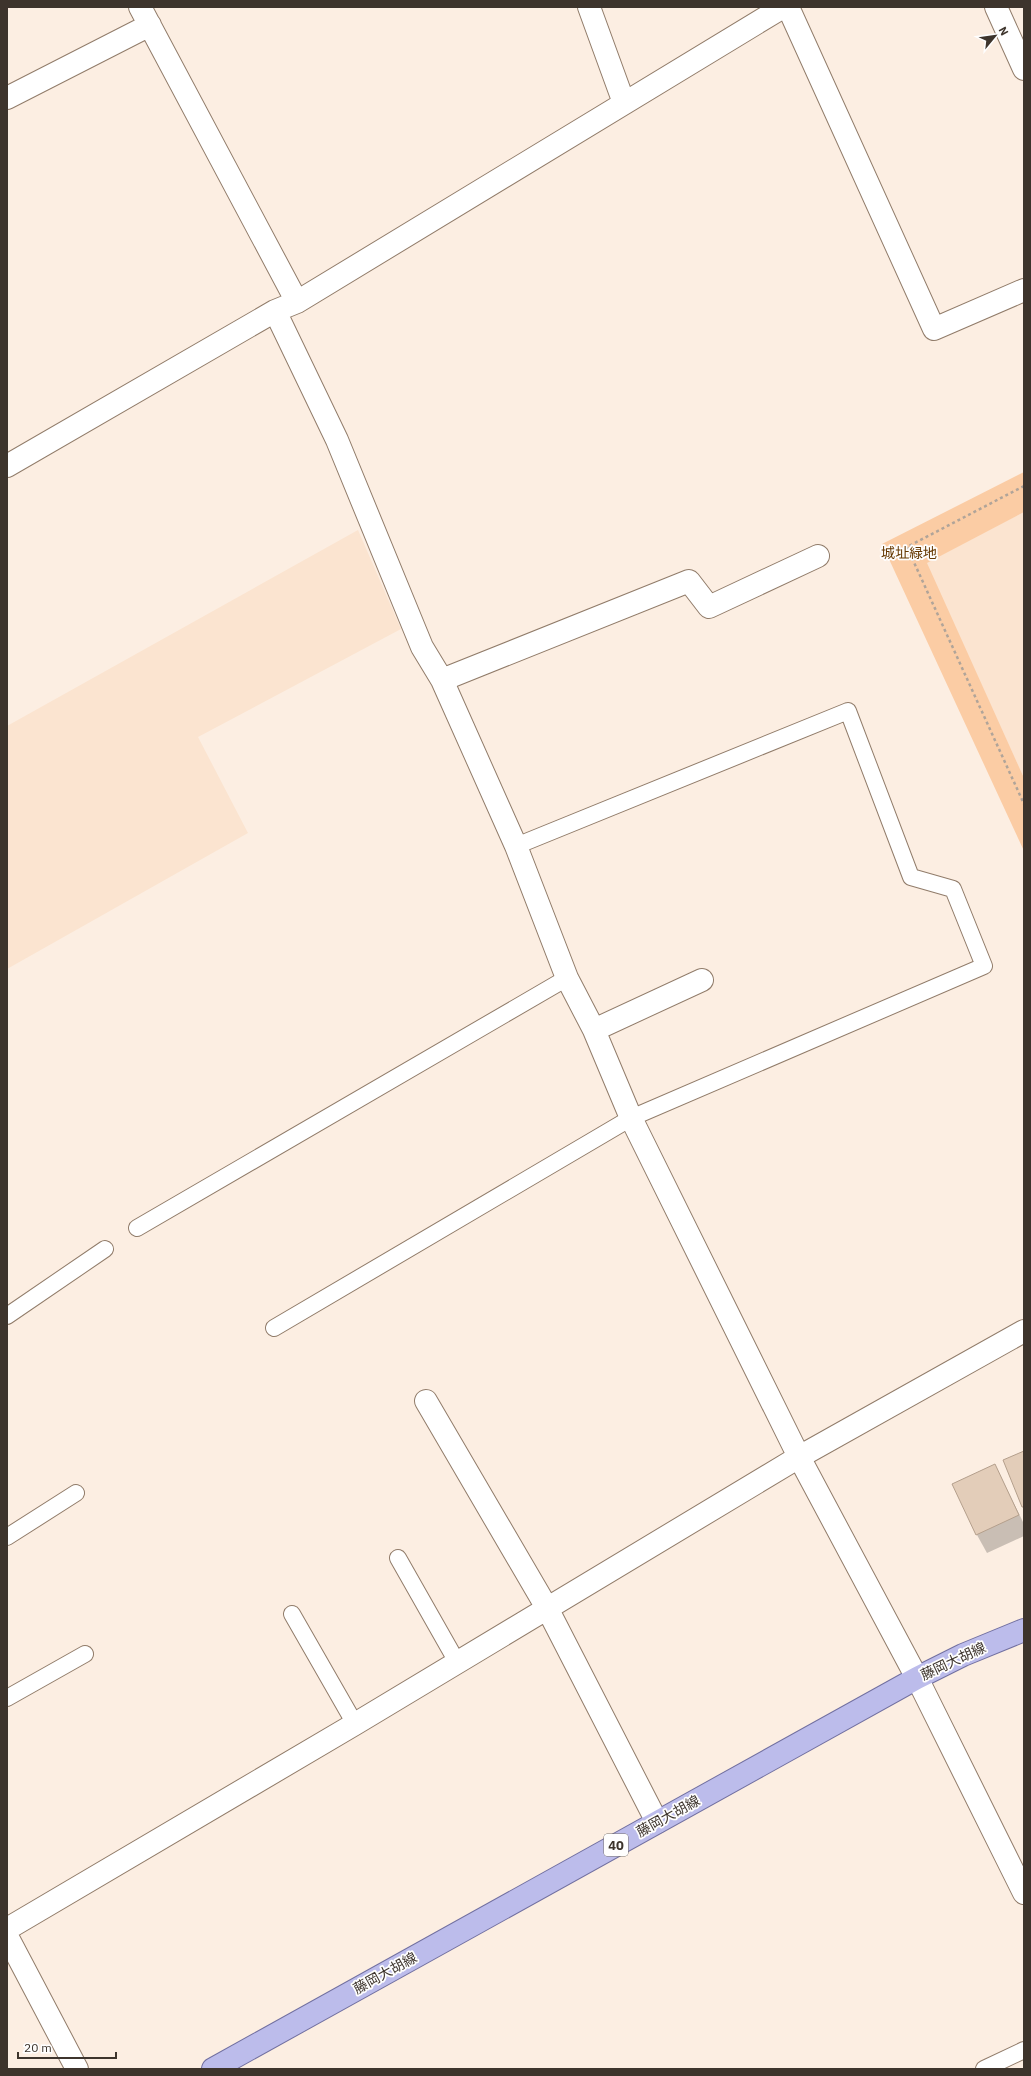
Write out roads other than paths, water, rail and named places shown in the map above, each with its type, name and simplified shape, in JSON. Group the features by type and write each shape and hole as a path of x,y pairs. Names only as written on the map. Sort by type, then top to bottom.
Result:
{"main road":[{"name":"藤岡大胡線","path":"213,2069 917,1678 963,1655 1024,1630"}],"street":[{"path":"589,7 624,103"},
{"path":"7,466 275,311 297,302 783,7"},
{"path":"788,7 934,329 1024,290"},
{"path":"996,7 1024,69"},
{"path":"7,98 145,16 297,302"},
{"path":"275,311 337,440 422,647 442,680 516,846 567,978 594,1030 631,1118 799,1457 917,1678 1024,1893"},
{"path":"442,680 689,581 709,607 818,556"},
{"path":"594,1030 702,980"},
{"path":"7,1929 355,1724 799,1457 1024,1331"},
{"path":"426,1401 547,1608 657,1822"},
{"path":"7,1936 77,2069"}],"lane":[{"path":"274,1328 631,1118 984,966 953,889 912,877 848,711 516,846"},
{"path":"137,1228 567,978"},
{"path":"7,1316 105,1249"},
{"path":"7,1537 76,1493"},
{"path":"398,1558 458,1662"},
{"path":"292,1614 355,1724"},
{"path":"7,1698 85,1654"},
{"path":"984,2069 1024,2050"}],"park label":[{"name":"城址緑地","path":"909,553"}]}
